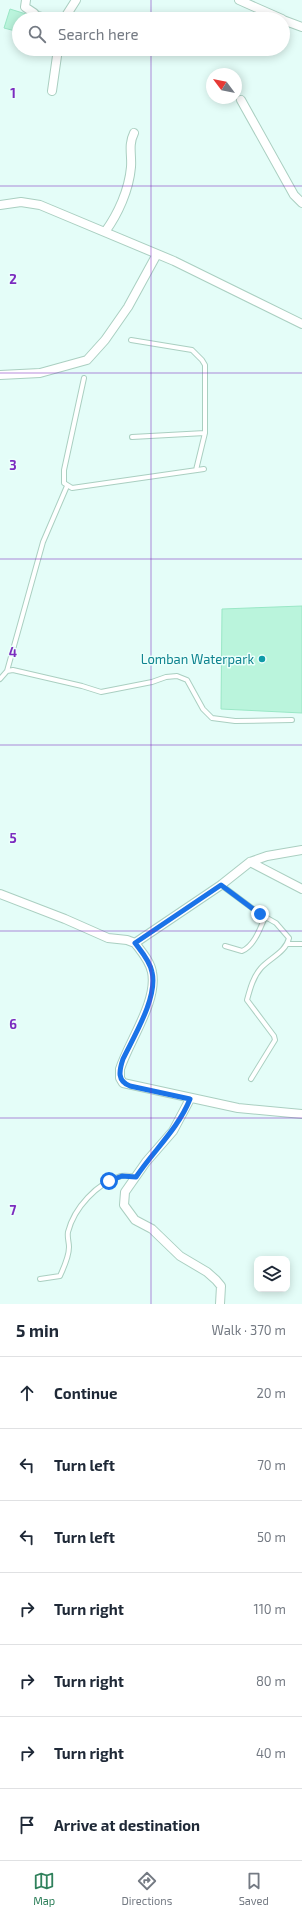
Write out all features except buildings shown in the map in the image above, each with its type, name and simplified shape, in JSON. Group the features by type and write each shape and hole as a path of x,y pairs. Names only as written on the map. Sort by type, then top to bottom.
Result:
{"street":[{"path":"26,0 24,7 32,12"},
{"path":"68,12 76,0"},
{"path":"239,0 266,12"},
{"path":"290,22 302,27"},
{"path":"52,91 57,56"},
{"path":"242,102 289,188 302,203"},
{"path":"105,232 117,214 126,190 131,169 130,144 134,134"},
{"path":"0,205 22,202 40,205 157,254 302,324"},
{"path":"0,375 40,372 87,360 105,340 128,307 157,254"},
{"path":"135,943 221,885 250,862 267,856 302,850"},
{"path":"250,862 302,889"},
{"path":"0,894 65,919 108,938 127,940 135,943 148,962 153,972 150,1001 123,1059 120,1069 120,1078 123,1083 130,1086 238,1108 302,1114"},
{"path":"190,1099 173,1131 146,1162 125,1192 124,1205 135,1220 152,1229 180,1256 207,1272 216,1280 221,1286 220,1304"}],"lane":[{"path":"131,340 192,350 205,365 205,433 196,470"},
{"path":"84,378 64,470 64,483 67,486 72,488 204,469"},
{"path":"132,437 205,433"},
{"path":"7,672 43,542 67,486"},
{"path":"0,679 7,672 13,670 101,692 177,676 188,680 203,709 212,718 235,721 292,720"},
{"path":"221,885 265,917 257,934 247,949 242,951 225,946"},
{"path":"251,1079 275,1040 274,1036 246,1000 253,980 261,968 288,944 290,938 276,923 260,914"},
{"path":"288,944 302,944"},
{"path":"40,1279 60,1276 69,1247 67,1234 71,1222 86,1199 109,1181 122,1176 136,1177"}],"place":[{"name":"Lomban Waterpark","path":"262,659"}],"route":[{"path":"109,1181 122,1176 136,1177 146,1162 173,1131 190,1099 130,1086 123,1083 120,1078 120,1069 123,1059 150,1001 153,972 135,943 221,885 260,914"}]}
